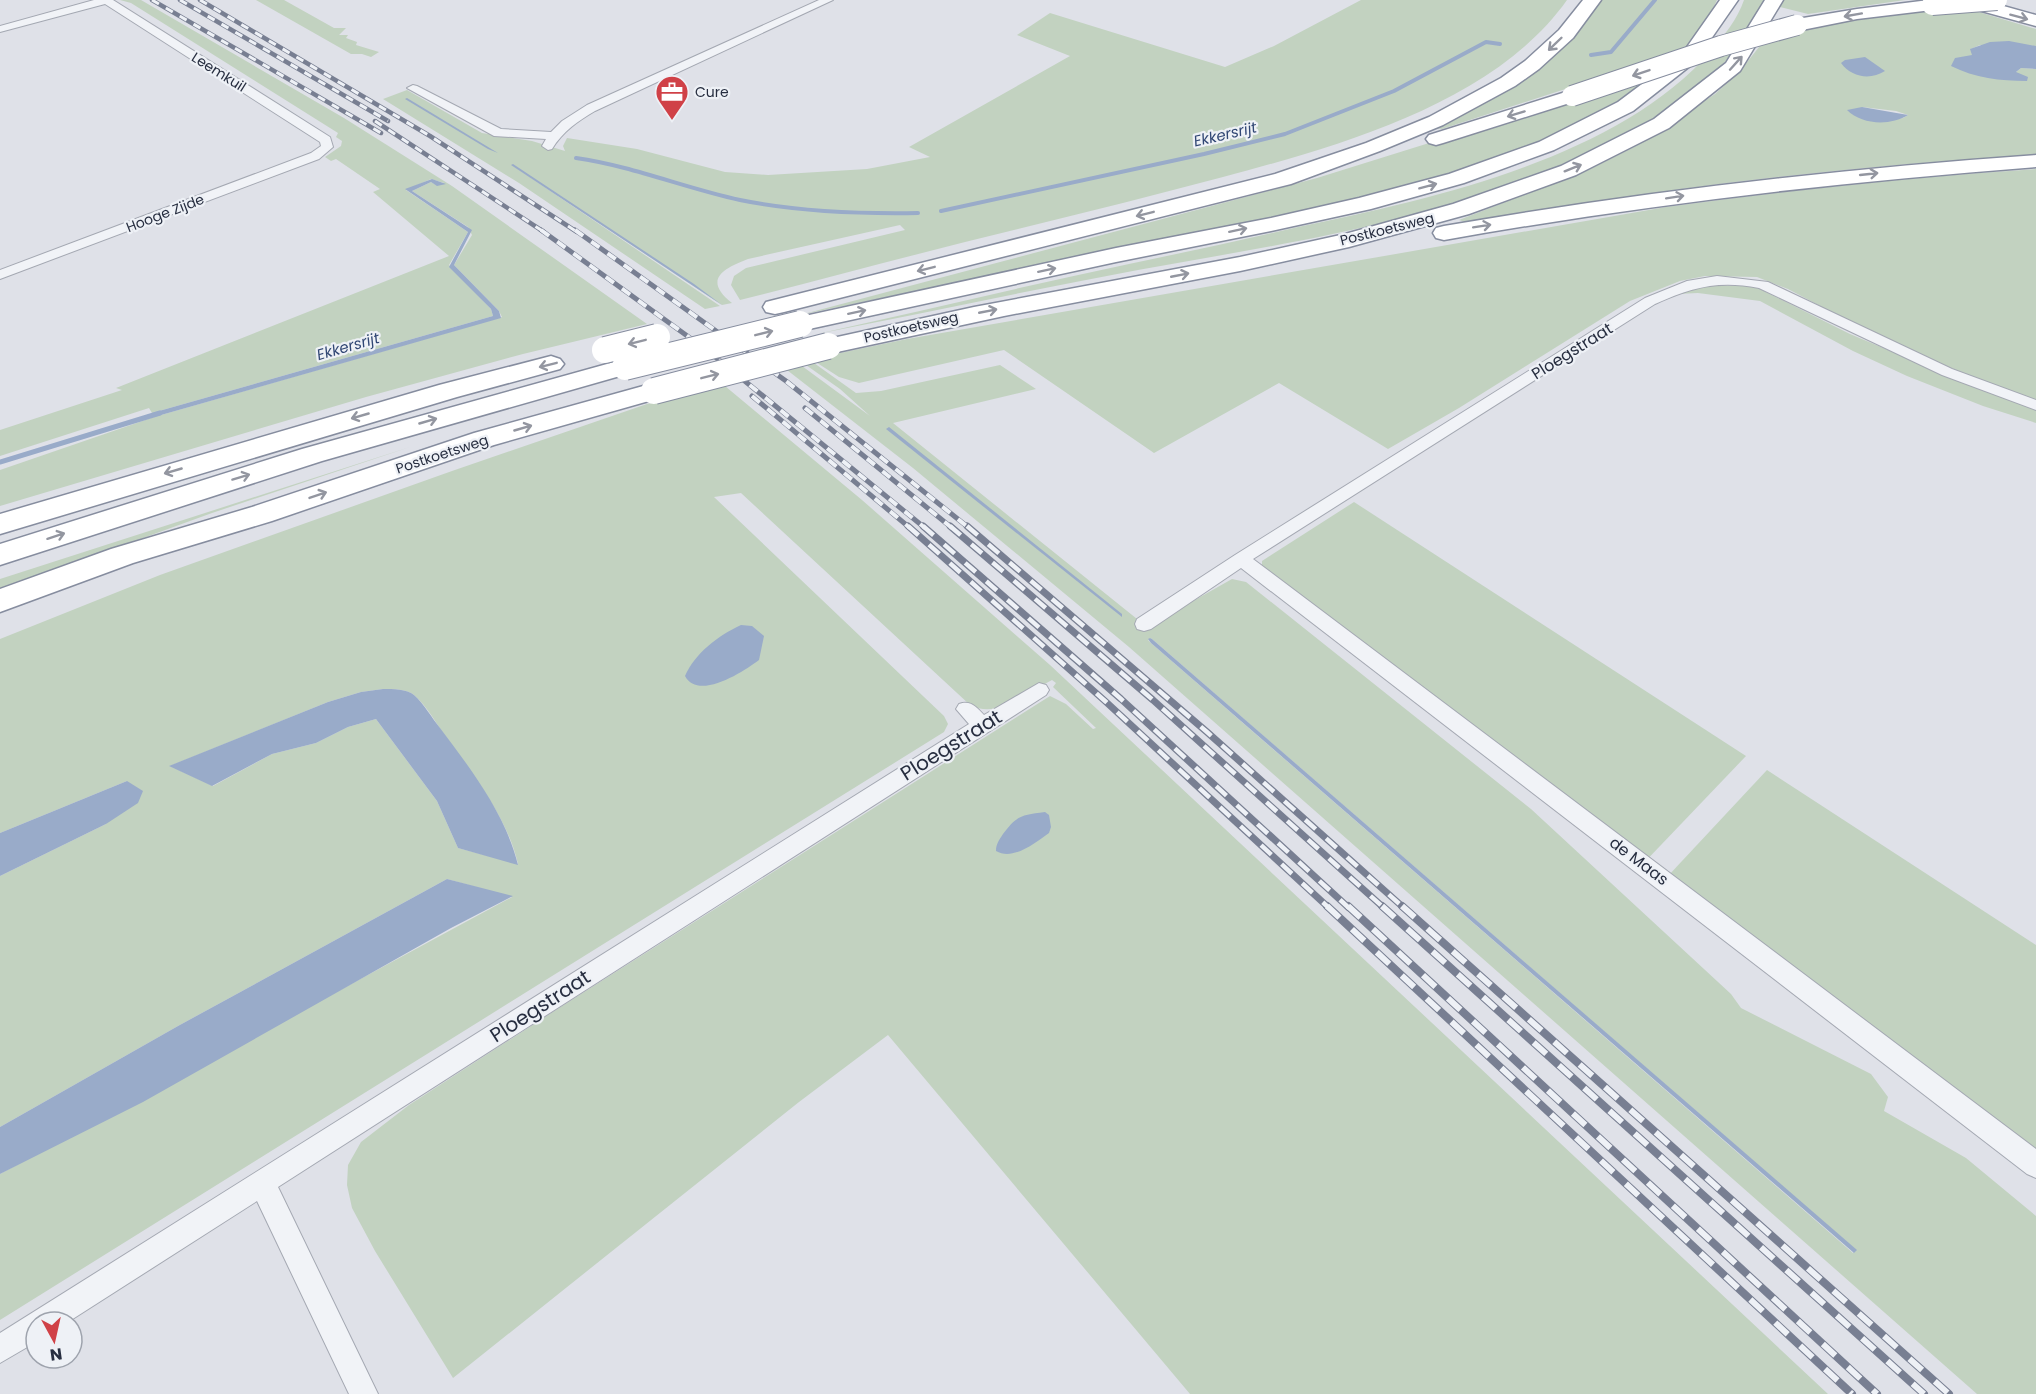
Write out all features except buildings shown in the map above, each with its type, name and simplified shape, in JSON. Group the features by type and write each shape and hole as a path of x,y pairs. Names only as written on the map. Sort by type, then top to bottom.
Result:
{"highway":[{"name":"Postkoetsweg","path":"0,555 775,307 1283,179 1406,134 1462,108 1508,82 1532,65 1566,34 1592,0"},
{"name":"Postkoetsweg","path":"0,524 448,391 800,324 1343,208 1483,170 1587,127 1661,83 1705,41 1729,0"},
{"name":"Postkoetsweg","path":"0,601 122,556 262,514 484,440 654,391 828,346 953,318 1238,265 1463,210 1581,165 1670,118 1706,92 1748,50 1768,20 1774,0"},
{"path":"1962,0 2036,21"},
{"path":"1283,179 1382,156 1721,46 1797,25 1857,14 1997,0"},
{"path":"1238,265 1351,250 1471,228 1700,193 1921,168 2036,161"},
{"path":"0,622 262,514"}],"street":[{"path":"0,29 106,0"},
{"name":"Leemkuil","path":"106,0 326,140 327,147"},
{"path":"413,88 498,133 551,141 578,116 828,0"},
{"name":"Hooge Zijde","path":"0,275 315,156 327,147"},
{"name":"Ploegstraat","path":"1144,624 1242,559 1650,302 1683,285 1706,280 1762,285 1937,368 2036,405"},
{"name":"de Maas","path":"1242,559 2036,1165"},
{"name":"Ploegstraat","path":"62,1310 263,1184 974,717 1039,690"},
{"path":"263,1184 364,1394"},
{"path":"0,1349 24,1334"}],"green space":[{"path":"120,0 141,0 344,118 452,186 647,324 523,354 366,397 0,506 0,470 154,417 502,317 499,311 454,265 472,235 468,227 412,191 431,182 436,185 444,183 431,179 406,190 468,232 449,265 491,309 493,316 152,413 149,408 0,456 0,430 122,390 116,388 449,256 373,192 380,189 336,159 331,161 325,157 341,146 342,141 336,137 338,133 131,3"},
{"path":"256,0 284,0 334,28 346,28 339,35 348,35 346,38 357,42 356,45 379,52 371,57 351,54"},
{"path":"1361,0 1567,0 1536,36 1499,67 1457,93 1411,116 1364,135 1223,177 740,300 731,285 734,276 746,268 905,230 900,225 748,259 730,267 719,276 717,282 719,288 732,303 722,305 512,165 720,306 705,309 519,183 383,99 407,90 482,133 532,141 565,151 563,146 567,138 637,149 725,172 768,175 867,169 930,157 909,147 1070,56 1017,35 1050,13 1225,67 1274,46"},
{"path":"1601,0 1717,0 1690,42 1652,79 1605,110 1552,136 1495,158 1439,176 1338,203 800,315 1317,178 1551,105 1574,104 1590,81 1442,129 1433,128 1504,90 1547,59 1566,41"},
{"path":"1744,0 1765,0 1726,60 1708,81 1688,98 1622,137 1565,164 1506,187 1446,206 1324,236 817,334 1351,216 1406,203 1520,169 1575,146 1626,120 1672,88 1711,51 1726,33"},
{"path":"1782,0 1905,0 1808,14 1780,7"},
{"path":"1962,7 2036,29 2036,46 1980,45 1971,49 2016,72 2021,68 2036,69 2036,155 1770,178 1465,222 1459,220 1588,170 1634,147 1715,94 1740,71 1767,37 1825,24","holes":["1862,107 1896,111 1908,115 1882,121"]},
{"path":"2036,169 2036,402 1892,344 1788,289 1757,277 1705,276 1680,281 1630,301 1459,408 1388,449 1279,383 1154,453 1004,350 859,383 839,377 811,359 907,339 1666,207 1851,185"},
{"path":"1708,285 1749,286 1760,289 1850,334 1945,374 2036,408 2036,423 1983,406 1907,376 1853,351 1760,301 1698,293 1677,294"},
{"path":"814,363 856,393 881,391 1000,365 1036,389 893,423 1147,627 1232,579 1246,582 1531,809 1731,994 1741,1008 1871,1074 1888,1097 1884,1111 1966,1158 2036,1216 2036,1394 1977,1394 1129,647 913,468 787,370 802,366 870,416 840,389 806,365","holes":["1152,639 1856,1250 1853,1253 1148,640"]},
{"path":"725,386 862,500 1050,665 1828,1394 1190,1394 888,1035 799,1102 453,1378 375,1251 352,1208 347,1185 348,1165 361,1142 409,1105 548,1015 1050,696 1066,704 1093,729 1096,728 1053,687 1056,683 1052,680 1002,707 981,709 970,705 741,493 714,497 944,716 948,724 944,732 0,1320 0,1174 512,897 447,879 178,1026 0,1127 0,876 106,824 127,781 0,833 0,639 160,575 647,404","holes":["383,689 411,693 427,709 478,781 497,813 506,829 518,864 458,848 437,801 376,719 348,727 316,743 272,754 213,786 170,766 328,702 361,692"]},
{"path":"410,447 212,513 0,590 0,579"},
{"path":"1354,502 1746,756 1639,868 1262,567 1262,561"},
{"path":"1767,770 2036,945 2036,1158 1668,876"}],"water":[{"path":"2009,41 2036,46 2036,69 2021,68 2016,72 2028,77 2027,81 1988,78 1951,66 1955,58 1972,55 1970,49 1990,42"},
{"path":"1865,57 1885,71 1874,76 1862,76 1851,72 1841,63 1845,60"},
{"path":"407,98 498,153 405,99"},
{"path":"1862,107 1908,115 1893,121 1876,122 1860,119 1847,110"},
{"path":"513,164 694,284 722,305 511,165"},
{"path":"432,179 446,184 437,186 431,182 412,191 472,230 454,265 499,311 501,318 154,417 152,413 493,316 491,309 449,267 468,232 405,189"},
{"path":"889,427 1122,614 1122,617 886,429"},
{"path":"741,625 752,626 764,636 759,660 721,682 700,686 691,683 685,676 694,660 724,634"},
{"path":"1150,638 1857,1250 1854,1253 1151,643 1148,639"},
{"path":"383,689 408,692 425,707 486,793 505,828 518,865 458,848 437,801 376,719 348,727 316,743 272,754 212,786 169,766 328,702 361,692"},
{"path":"127,781 143,791 138,803 106,824 0,876 0,833"},
{"path":"1045,812 1049,815 1051,827 1049,833 1024,850 1009,854 996,851 1000,838 1016,819"},
{"path":"447,879 513,896 451,928 143,1102 0,1174 0,1127 178,1026"}],"waterway":[{"name":"Ekkersrijt","path":"1591,55 1611,52 1655,0"},
{"name":"Ekkersrijt","path":"941,211 1204,154 1285,134 1394,91 1486,42 1500,44"},
{"name":"Ekkersrijt","path":"576,158 618,166 719,195 762,204 829,211 918,213"},
{"name":"Ekkersrijt","path":"0,462 160,413"}],"railway":[{"path":"152,0 381,133"},
{"path":"180,0 388,121"},
{"path":"200,0 430,136 577,232"},
{"path":"375,121 541,230"},
{"path":"541,230 708,351 925,528"},
{"path":"575,230 786,381 969,528"},
{"path":"752,396 910,528"},
{"path":"805,408 952,528"},
{"path":"908,526 1105,701 1329,908"},
{"path":"923,526 1121,699 1349,908"},
{"path":"950,526 1153,700 1384,908"},
{"path":"967,526 1207,732 1404,908"},
{"path":"1327,906 1852,1394"},
{"path":"1348,906 1877,1394"},
{"path":"1382,906 1924,1394"},
{"path":"1402,906 1949,1394"}],"place":[{"name":"Cure","path":"672,121"}]}
